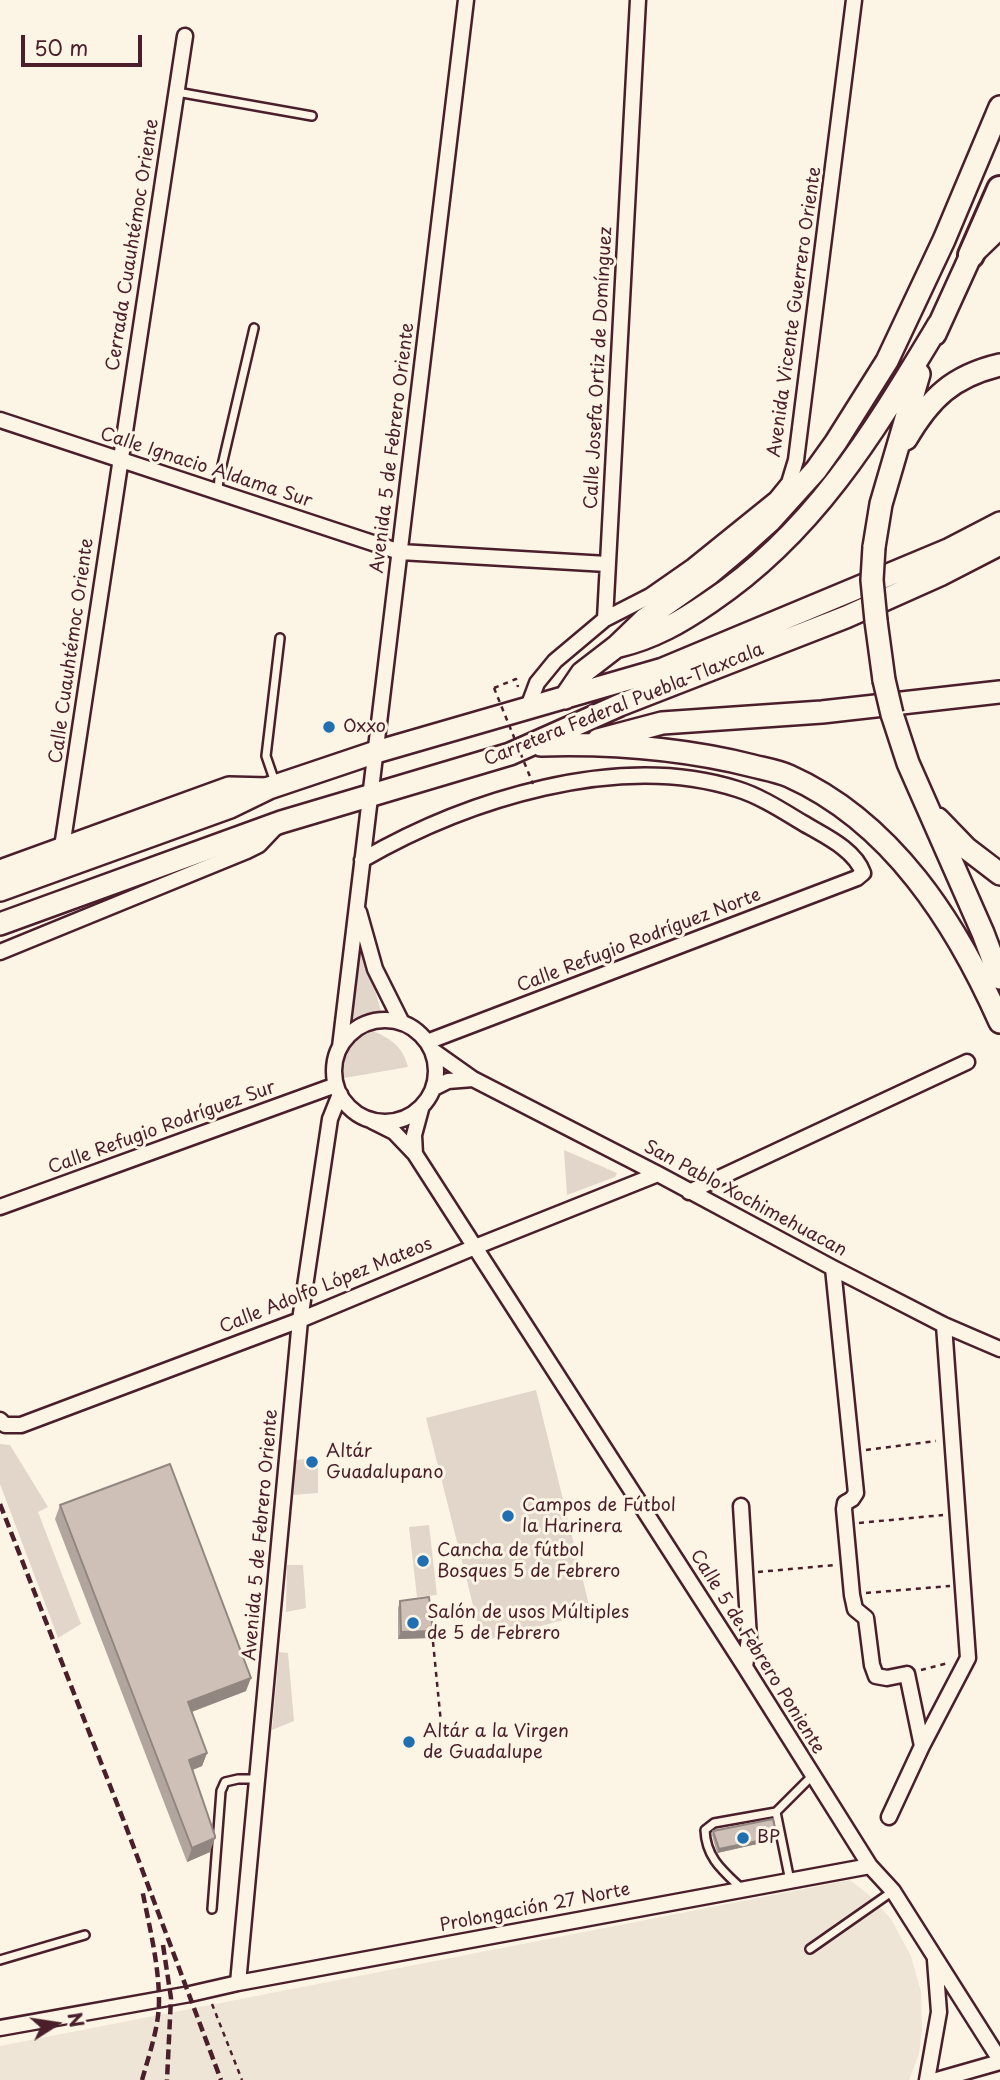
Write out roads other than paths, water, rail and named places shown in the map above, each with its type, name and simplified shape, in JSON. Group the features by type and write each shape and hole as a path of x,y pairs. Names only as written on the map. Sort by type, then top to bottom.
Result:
{"highway":[{"path":"971,255 1000,188"}],"main road":[{"path":"565,698 582,673 617,646 645,619 709,574 770,521 836,442 887,361 944,240 1000,107"},
{"path":"1000,228 971,255 939,324 910,402 881,504 872,580 884,680 892,714 921,794 983,933 1000,978"},
{"path":"617,646 652,636 700,609 731,588 788,538 848,468 939,324"},
{"path":"894,462 912,428 937,396 965,376 1000,365"},
{"name":"Carretera Federal Puebla-Tlaxcala","path":"0,890 230,807 273,787 376,752 663,669 948,550 1000,523"},
{"name":"Carretera Federal Puebla-Tlaxcala","path":"0,924 281,822 510,754 632,700 846,617 940,575 1000,544"},
{"path":"583,744 662,723 822,712 1000,692"},
{"path":"529,746 583,744 698,755 787,775 827,797 885,844 920,883 971,960 1000,1022"},
{"path":"0,870 229,787 273,787"},
{"path":"921,794 949,832 965,848 1000,874"}],"street":[{"name":"Avenida 5 de Febrero Oriente","path":"340,1047 466,0"},
{"name":"Calle Josefa Ortiz de Domínguez","path":"605,619 638,0"},
{"name":"Avenida Vicente Guerrero Oriente","path":"605,619 650,596 694,566 776,499 789,483 796,460 854,0"},
{"name":"Cerrada Cuauhtémoc Oriente","path":"119,460 185,36"},
{"name":"Calle Ignacio Aldama Sur","path":"0,420 400,552 607,564"},
{"name":"Calle Cuauhtémoc Oriente","path":"62,847 119,460"},
{"path":"528,708 537,683 555,661 605,619"},
{"name":"Calle Refugio Rodríguez Norte","path":"362,860 416,832 484,805 584,780 644,775 703,780 739,789 790,815 842,847 859,863 863,873 857,878 430,1046"},
{"path":"0,952 247,851 259,845 281,822"},
{"name":"Avenida 5 de Febrero Oriente","path":"356,900 375,969 402,1023"},
{"path":"415,1154 414,1135 421,1109 434,1088 436,1066 430,1046 415,1030 402,1023 382,1020 367,1023 354,1031 340,1047 335,1066 338,1089 351,1109 372,1121 398,1121 421,1109"},
{"name":"San Pablo Xochimehuacan","path":"430,1046 473,1079 944,1325 1000,1349"},
{"path":"689,1192 967,1062"},
{"path":"434,1088 448,1081 473,1079"},
{"name":"Avenida 5 de Febrero Oriente","path":"238,1983 300,1320 330,1119 338,1089"},
{"name":"Calle Refugio Rodríguez Sur","path":"0,1207 338,1089"},
{"name":"Calle 5 de Febrero Poniente","path":"372,1121 394,1132 415,1154 870,1866 893,1891 1000,2061"},
{"name":"Calle Adolfo López Mateos","path":"3,1422 21,1425 300,1320 658,1174"},
{"path":"833,1268 856,1493 845,1503 852,1595 855,1609 866,1618 872,1665 877,1676 887,1678 907,1674 922,1746"},
{"path":"889,1817 968,1658 944,1325"},
{"path":"741,1506 750,1638 745,1667"},
{"name":"Prolongación 27 Norte","path":"0,2028 870,1866"},
{"name":"Calle 5 de Febrero Poniente","path":"927,2080 939,2012 935,1955"},
{"path":"937,2080 1000,2061"}],"lane":[{"path":"176,92 312,116"},
{"path":"218,491 254,328"},
{"path":"273,787 265,756 280,638"},
{"path":"742,1889 713,1862 705,1842 705,1830 714,1823 776,1812 812,1776"},
{"path":"212,1909 221,1791 225,1782 257,1779"},
{"path":"776,1812 790,1881"},
{"path":"810,1949 893,1891"},
{"path":"0,1961 85,1935"}],"railway":[{"path":"0,1504 221,2080"},
{"path":"142,1889 159,1987 159,2011 142,2080"},
{"path":"163,1945 171,1998 167,2080"}],"place":[{"name":"Oxxo","path":"329,727"},
{"name":"Altár Guadalupano","path":"312,1462"},
{"name":"Campos de Fútbol la Harinera","path":"508,1516"},
{"name":"Cancha de fútbol Bosques 5 de Febrero","path":"423,1561"},
{"name":"Salón de usos Múltiples de 5 de Febrero","path":"413,1623"},
{"name":"Altár a la Virgen de Guadalupe","path":"409,1742"},
{"name":"BP","path":"743,1838"}]}
